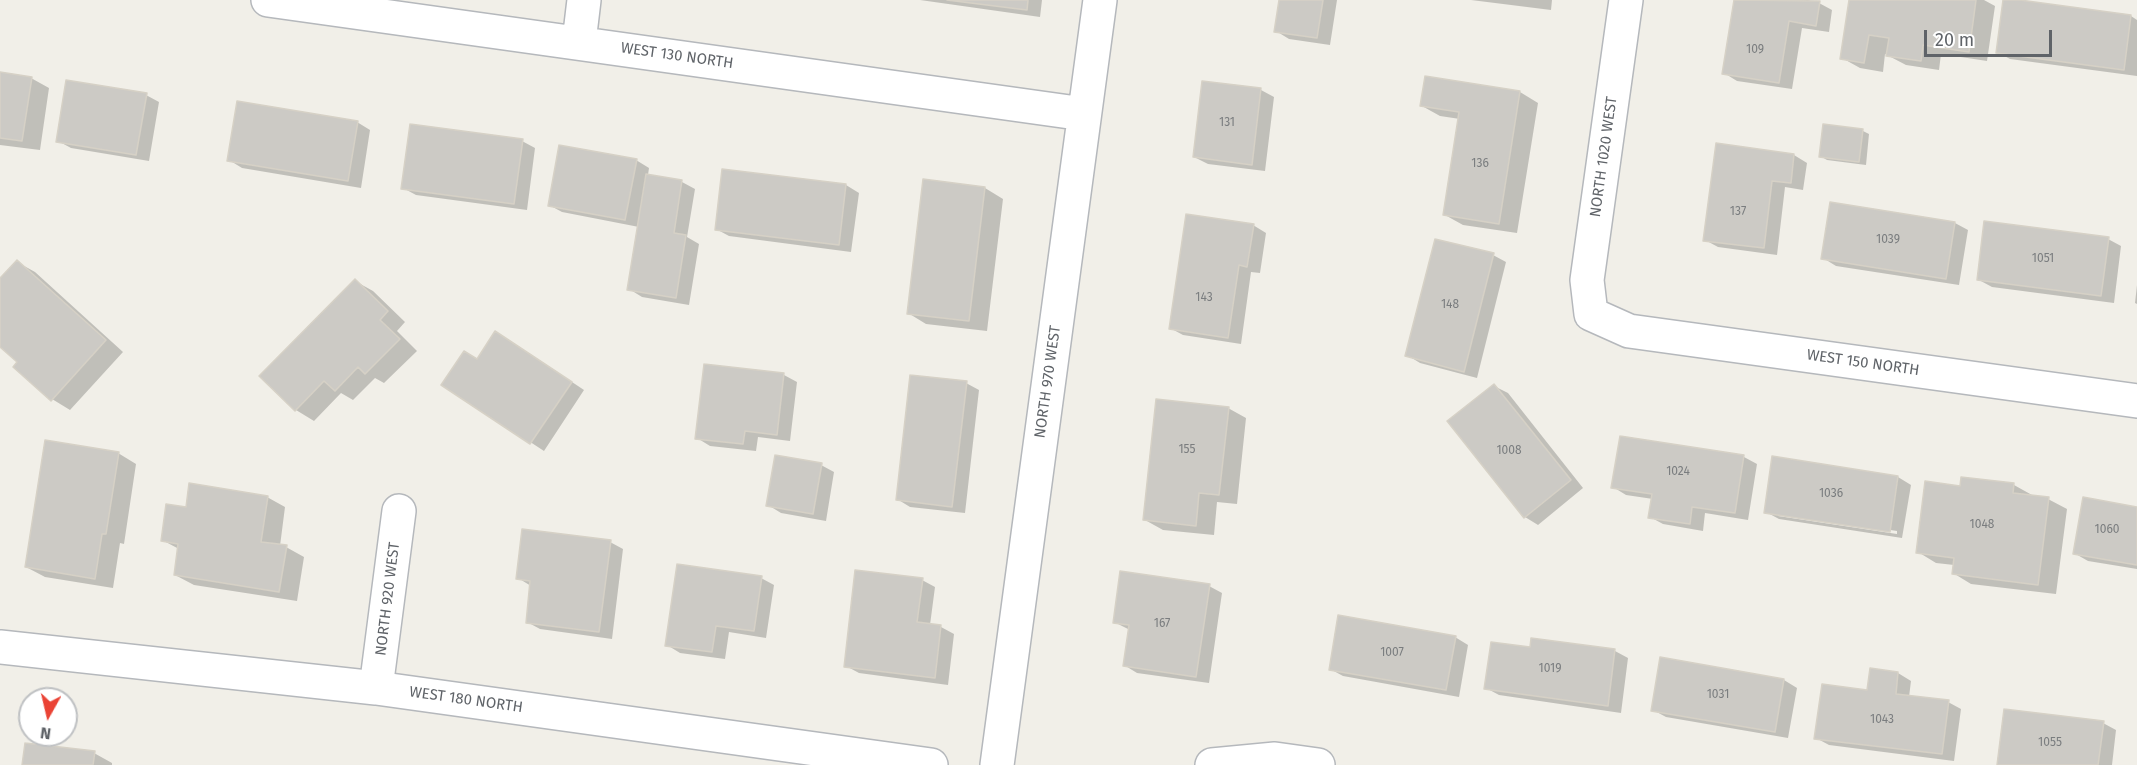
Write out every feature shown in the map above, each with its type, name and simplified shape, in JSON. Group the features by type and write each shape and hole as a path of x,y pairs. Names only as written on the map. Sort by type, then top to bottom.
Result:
{"street":[{"name":"WEST 130 NORTH","path":"268,0 1084,114"},
{"path":"579,42 584,0"},
{"name":"NORTH 970 WEST","path":"997,765 1100,0"},
{"name":"NORTH 1020 WEST","path":"1591,314 1587,280 1626,0"},
{"name":"WEST 150 NORTH","path":"1591,314 1629,331 2137,401"},
{"name":"NORTH 920 WEST","path":"376,688 399,511"},
{"name":"WEST 180 NORTH","path":"0,647 376,688 931,765"},
{"path":"1212,765 1275,759 1318,765"}],"building":[{"path":"947,0 1028,0 1027,10"},
{"path":"1279,0 1323,0 1317,38 1274,32"},
{"path":"1734,0 1820,1 1816,26 1789,21 1779,83 1722,74"},
{"path":"1849,0 1976,0 1969,52 1923,45 1921,61 1886,56 1889,38 1869,35 1864,63 1840,59"},
{"path":"2003,0 2020,0 2131,15 2124,70 1996,53"},
{"path":"0,72 32,77 22,141 0,138"},
{"path":"1425,76 1520,91 1499,224 1443,215 1459,112 1420,106"},
{"path":"66,80 147,93 136,155 56,142"},
{"path":"1202,81 1261,88 1252,165 1193,157"},
{"path":"237,101 358,121 348,181 227,161"},
{"path":"410,124 523,139 514,204 401,189"},
{"path":"1823,124 1863,129 1859,162 1819,157"},
{"path":"1716,143 1794,154 1791,183 1772,181 1764,248 1703,241"},
{"path":"559,145 637,159 625,220 548,206"},
{"path":"722,169 846,184 839,245 715,230"},
{"path":"646,174 682,180 674,233 686,235 676,298 627,290"},
{"path":"923,179 985,187 969,321 907,314"},
{"path":"1830,202 1955,222 1946,279 1821,259"},
{"path":"1186,214 1254,224 1247,267 1239,265 1228,338 1169,329"},
{"path":"1984,221 2109,237 2101,296 1977,280"},
{"path":"1435,239 1494,253 1464,372 1405,356"},
{"path":"17,260 106,340 51,401 13,367 17,362 0,347 0,278"},
{"path":"355,279 388,311 380,320 400,339 365,374 358,367 335,391 324,381 295,411 259,376"},
{"path":"495,331 572,382 530,444 441,385 464,351 477,359"},
{"path":"704,364 784,373 777,435 745,431 743,444 695,439"},
{"path":"910,375 967,381 952,507 896,500"},
{"path":"1494,384 1571,480 1524,518 1447,421"},
{"path":"1156,399 1229,407 1219,495 1199,493 1196,526 1143,520"},
{"path":"1620,436 1744,455 1735,513 1692,507 1690,524 1648,518 1652,494 1611,488"},
{"path":"45,440 119,452 106,534 102,534 95,579 25,567"},
{"path":"775,455 822,463 813,514 766,506"},
{"path":"1772,456 1898,476 1890,532 1764,513"},
{"path":"1961,477 2014,483 2013,493 2049,497 2038,585 1952,574 1954,558 1916,553 1925,481 1960,486"},
{"path":"189,483 268,496 261,542 287,545 279,592 174,575 178,544 161,541 166,504 186,507"},
{"path":"2083,497 2137,507 2137,565 2073,554"},
{"path":"522,529 611,540 599,632 526,623 530,581 516,579"},
{"path":"677,564 762,576 754,631 716,626 712,652 665,646"},
{"path":"855,570 923,578 917,622 941,625 935,678 844,667"},
{"path":"1120,571 1210,584 1196,677 1123,666 1129,625 1113,623"},
{"path":"1338,615 1456,636 1446,690 1329,670"},
{"path":"1531,638 1615,649 1608,706 1484,689 1491,642 1530,647"},
{"path":"1660,657 1784,679 1775,732 1651,711"},
{"path":"1870,668 1898,672 1896,694 1949,700 1942,754 1814,739 1822,684 1867,690"},
{"path":"2004,709 2104,721 2098,765 1997,765"},
{"path":"24,747 60,747 95,751 93,765 22,765"}]}
